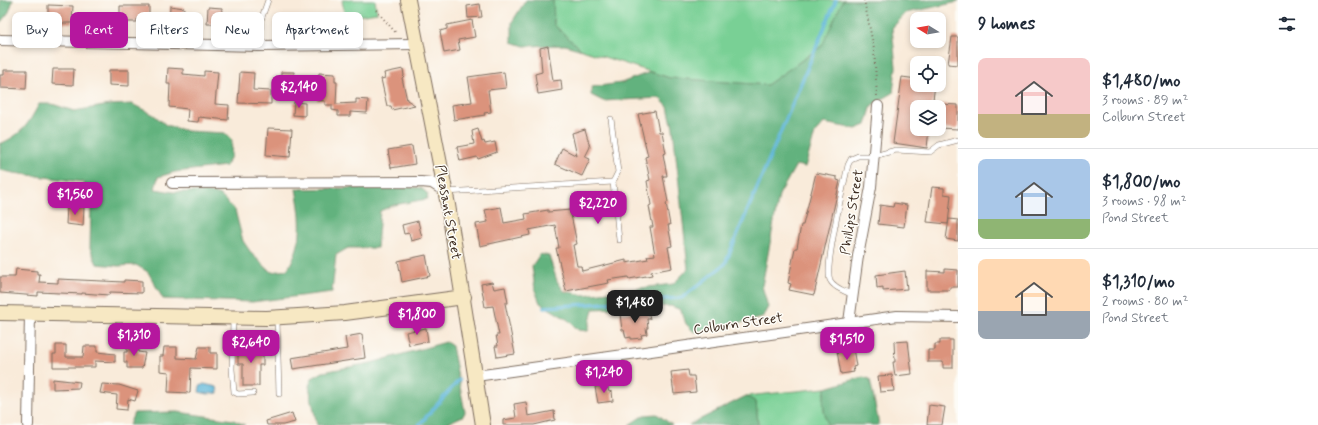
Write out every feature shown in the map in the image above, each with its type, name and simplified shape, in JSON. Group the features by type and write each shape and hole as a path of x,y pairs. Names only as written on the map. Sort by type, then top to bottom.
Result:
{"street":[{"name":"Pleasant Street","path":"408,0 446,192 464,297 483,425"},
{"path":"0,40 211,45"},
{"path":"264,46 416,44"},
{"name":"Phillips Street","path":"849,322 871,187 878,106"},
{"path":"172,183 421,182 432,183 446,192"},
{"path":"0,313 277,318 345,313 464,297"},
{"path":"28,425 30,314"},
{"name":"Colburn Street","path":"476,376 897,316 958,317"}],"lane":[{"path":"264,12 268,0"},
{"path":"610,119 618,172 612,182 619,240"},
{"path":"853,295 833,285 828,276 848,165 851,159 858,156 874,156 896,150 930,152 939,145 958,140"},
{"path":"446,192 612,182"},
{"path":"233,318 232,368 234,392 238,394 253,393"},
{"path":"277,318 279,394"}],"path":[{"path":"864,0 874,49 875,84 878,106"},
{"path":"376,10 396,33"}],"green space":[{"path":"0,0 13,0 9,12 0,23"},
{"path":"342,0 375,0 377,13 363,15 363,12 344,12"},
{"path":"526,0 553,0 554,25 582,50 565,45 524,46 512,42 512,22"},
{"path":"553,0 886,0 767,85 670,78 582,50 554,25"},
{"path":"843,0 958,0 958,2 906,13 892,28 896,67 893,93 872,105 866,125 856,129 824,123 815,133 805,167 796,165 779,195 762,286 768,307 762,318 694,332 686,324 681,310 671,306 593,309 588,331 578,330 568,320 540,303 535,290 532,266 540,254 549,256 557,281 564,291 584,295 673,284 688,269 673,128 668,107 660,98 603,101 591,95 592,87 621,83 650,72 670,78 767,85 822,46"},
{"path":"39,104 52,104 74,111 110,105 132,104 154,115 166,125 187,131 225,133 232,140 231,156 226,166 175,172 158,177 155,189 173,192 205,192 220,195 235,210 243,241 252,254 271,272 287,270 293,260 299,241 300,211 296,189 421,188 428,194 427,199 394,205 380,211 377,248 348,248 336,255 332,292 252,302 163,299 148,272 136,265 118,266 97,264 90,248 91,205 83,182 0,170 0,144 24,128"},
{"path":"446,342 452,346 465,412 463,416 443,425 317,425 309,386 312,378 323,372 371,363"},
{"path":"863,377 870,379 879,425 828,425 823,402 826,388"},
{"path":"826,388 823,402 828,425 758,425 756,402 746,396"},
{"path":"746,396 756,402 758,425 689,425"},
{"path":"178,412 233,420 245,425 129,425 134,413"},
{"path":"657,414 672,425 629,425 644,415"}],"water":[{"path":"204,384 217,387 218,393 208,394 199,392 200,386"}],"building":[{"path":"480,4 482,17 468,18 467,6"},
{"path":"48,5 73,6 73,12 70,12 70,23 62,23 62,12 48,12"},
{"path":"120,6 149,6 149,12 136,12 136,22 128,22 128,12 120,12"},
{"path":"170,6 184,8 184,12 170,12"},
{"path":"208,7 222,8 222,12 211,12 211,24 207,24"},
{"path":"472,20 475,37 458,40 460,50 444,53 440,31 447,29 447,25"},
{"path":"952,37 958,37 958,65 948,64"},
{"path":"548,46 553,81 561,80 562,90 538,94 535,74 542,72 540,48"},
{"path":"168,68 183,69 183,74 204,76 204,71 218,72 215,104 229,105 228,120 199,117 198,122 187,121 188,109 169,107 170,84 167,84"},
{"path":"53,69 74,69 73,85 52,84"},
{"path":"403,69 404,76 402,78 407,100 415,105 392,110 391,106 387,106 381,79 385,78 384,73"},
{"path":"4,70 27,70 26,89 0,88 0,75 4,75"},
{"path":"109,70 129,70 129,86 109,85"},
{"path":"240,72 254,73 253,90 271,91 271,104 238,103"},
{"path":"281,72 294,72 295,95 281,95"},
{"path":"504,72 506,88 488,90 491,112 484,113 485,115 454,120 452,105 472,102 468,77"},
{"path":"319,73 335,74 335,82 337,82 336,104 356,103 356,99 368,100 367,113 350,112 350,116 338,116 338,111 332,110 332,105 325,105 325,101 317,100"},
{"path":"902,77 910,78 910,92 934,92 933,100 910,100 910,136 928,136 927,148 893,143"},
{"path":"294,102 305,103 305,116 293,115"},
{"path":"946,104 958,105 958,129 946,128"},
{"path":"655,111 659,132 662,132 666,153 663,154 667,176 663,176 668,202 666,203 670,225 668,225 672,246 668,247 672,268 651,272 652,275 629,279 628,277 608,280 609,283 566,291 556,248 559,248 555,225 529,230 530,235 480,246 476,224 488,222 485,210 501,207 504,223 526,219 525,214 548,210 548,212 570,210 577,244 573,245 577,266 581,266 582,271 626,260 626,263 648,259 647,256 655,255 650,227 653,227 649,206 651,205 647,181 650,180 645,157 648,156 638,114"},
{"path":"268,128 292,129 290,157 266,155"},
{"path":"478,129 482,142 484,141 485,144 495,142 497,152 478,159 477,157 460,161 457,147 474,144 472,131"},
{"path":"585,129 590,147 585,157 590,159 582,176 555,164 562,148 577,156 572,133"},
{"path":"412,146 415,164 391,168 388,150"},
{"path":"816,173 837,177 837,180 840,181 814,295 789,290 791,284 788,283 795,248 797,248 801,225 803,225"},
{"path":"932,187 944,188 944,194 951,195 948,224 927,222"},
{"path":"894,203 907,205 904,227 878,224 880,205 893,207"},
{"path":"67,206 84,207 83,226 66,224"},
{"path":"949,219 958,220 958,241 946,239"},
{"path":"418,221 422,238 411,241 409,233 404,234 402,225"},
{"path":"426,255 430,276 402,282 398,261"},
{"path":"16,269 37,271 37,274 40,274 39,282 58,283 58,279 124,282 124,280 142,281 142,293 110,292 109,295 38,292 38,296 0,293 0,277 15,277"},
{"path":"945,269 958,270 958,287 950,287 950,290 927,290 927,271 945,272"},
{"path":"905,271 907,289 883,291 883,287 877,288 876,275"},
{"path":"492,282 494,289 505,287 508,303 505,303 515,354 497,357 495,346 498,346 496,335 499,335 493,306 485,307 481,284"},
{"path":"648,310 650,319 647,319 647,334 641,335 642,338 626,338 624,330 622,330 620,314"},
{"path":"426,328 428,341 409,345 406,332"},
{"path":"362,334 365,358 293,369 291,358 347,349 345,337"},
{"path":"940,340 953,340 953,368 943,368 943,362 928,362 928,350 935,350 935,344 940,344"},
{"path":"908,341 912,374 895,376 893,362 895,362 894,342"},
{"path":"56,345 66,345 66,357 83,357 84,346 97,346 97,352 115,354 115,362 95,361 95,367 53,367 53,354 56,354"},
{"path":"127,345 138,346 138,352 145,353 142,368 127,368 127,362 124,362 124,352 127,352"},
{"path":"243,346 258,346 258,349 263,348 263,365 259,365 259,386 243,386 243,364 238,364 238,348 243,348"},
{"path":"164,347 177,347 177,358 196,359 199,347 210,347 210,353 217,353 217,369 191,368 190,393 168,392 169,372 160,371 160,356 163,356"},
{"path":"853,348 856,366 853,367 854,372 841,374 837,351"},
{"path":"688,370 689,376 694,376 696,392 674,394 671,372"},
{"path":"892,375 894,391 880,392 878,376"},
{"path":"53,379 80,382 79,388 53,389"},
{"path":"102,384 119,385 138,391 135,401 128,399 127,410 116,409 117,395 100,393"},
{"path":"607,385 609,392 612,391 613,401 598,403 595,387"},
{"path":"526,402 528,416 554,411 555,420 534,425 503,425 503,420 516,418 514,404"},
{"path":"929,405 945,407 942,425 927,425"},
{"path":"292,413 295,422 283,425 267,425 266,421"}],"waterway":[{"path":"544,307 682,298 725,264 836,0"},
{"path":"419,425 459,380"}]}
